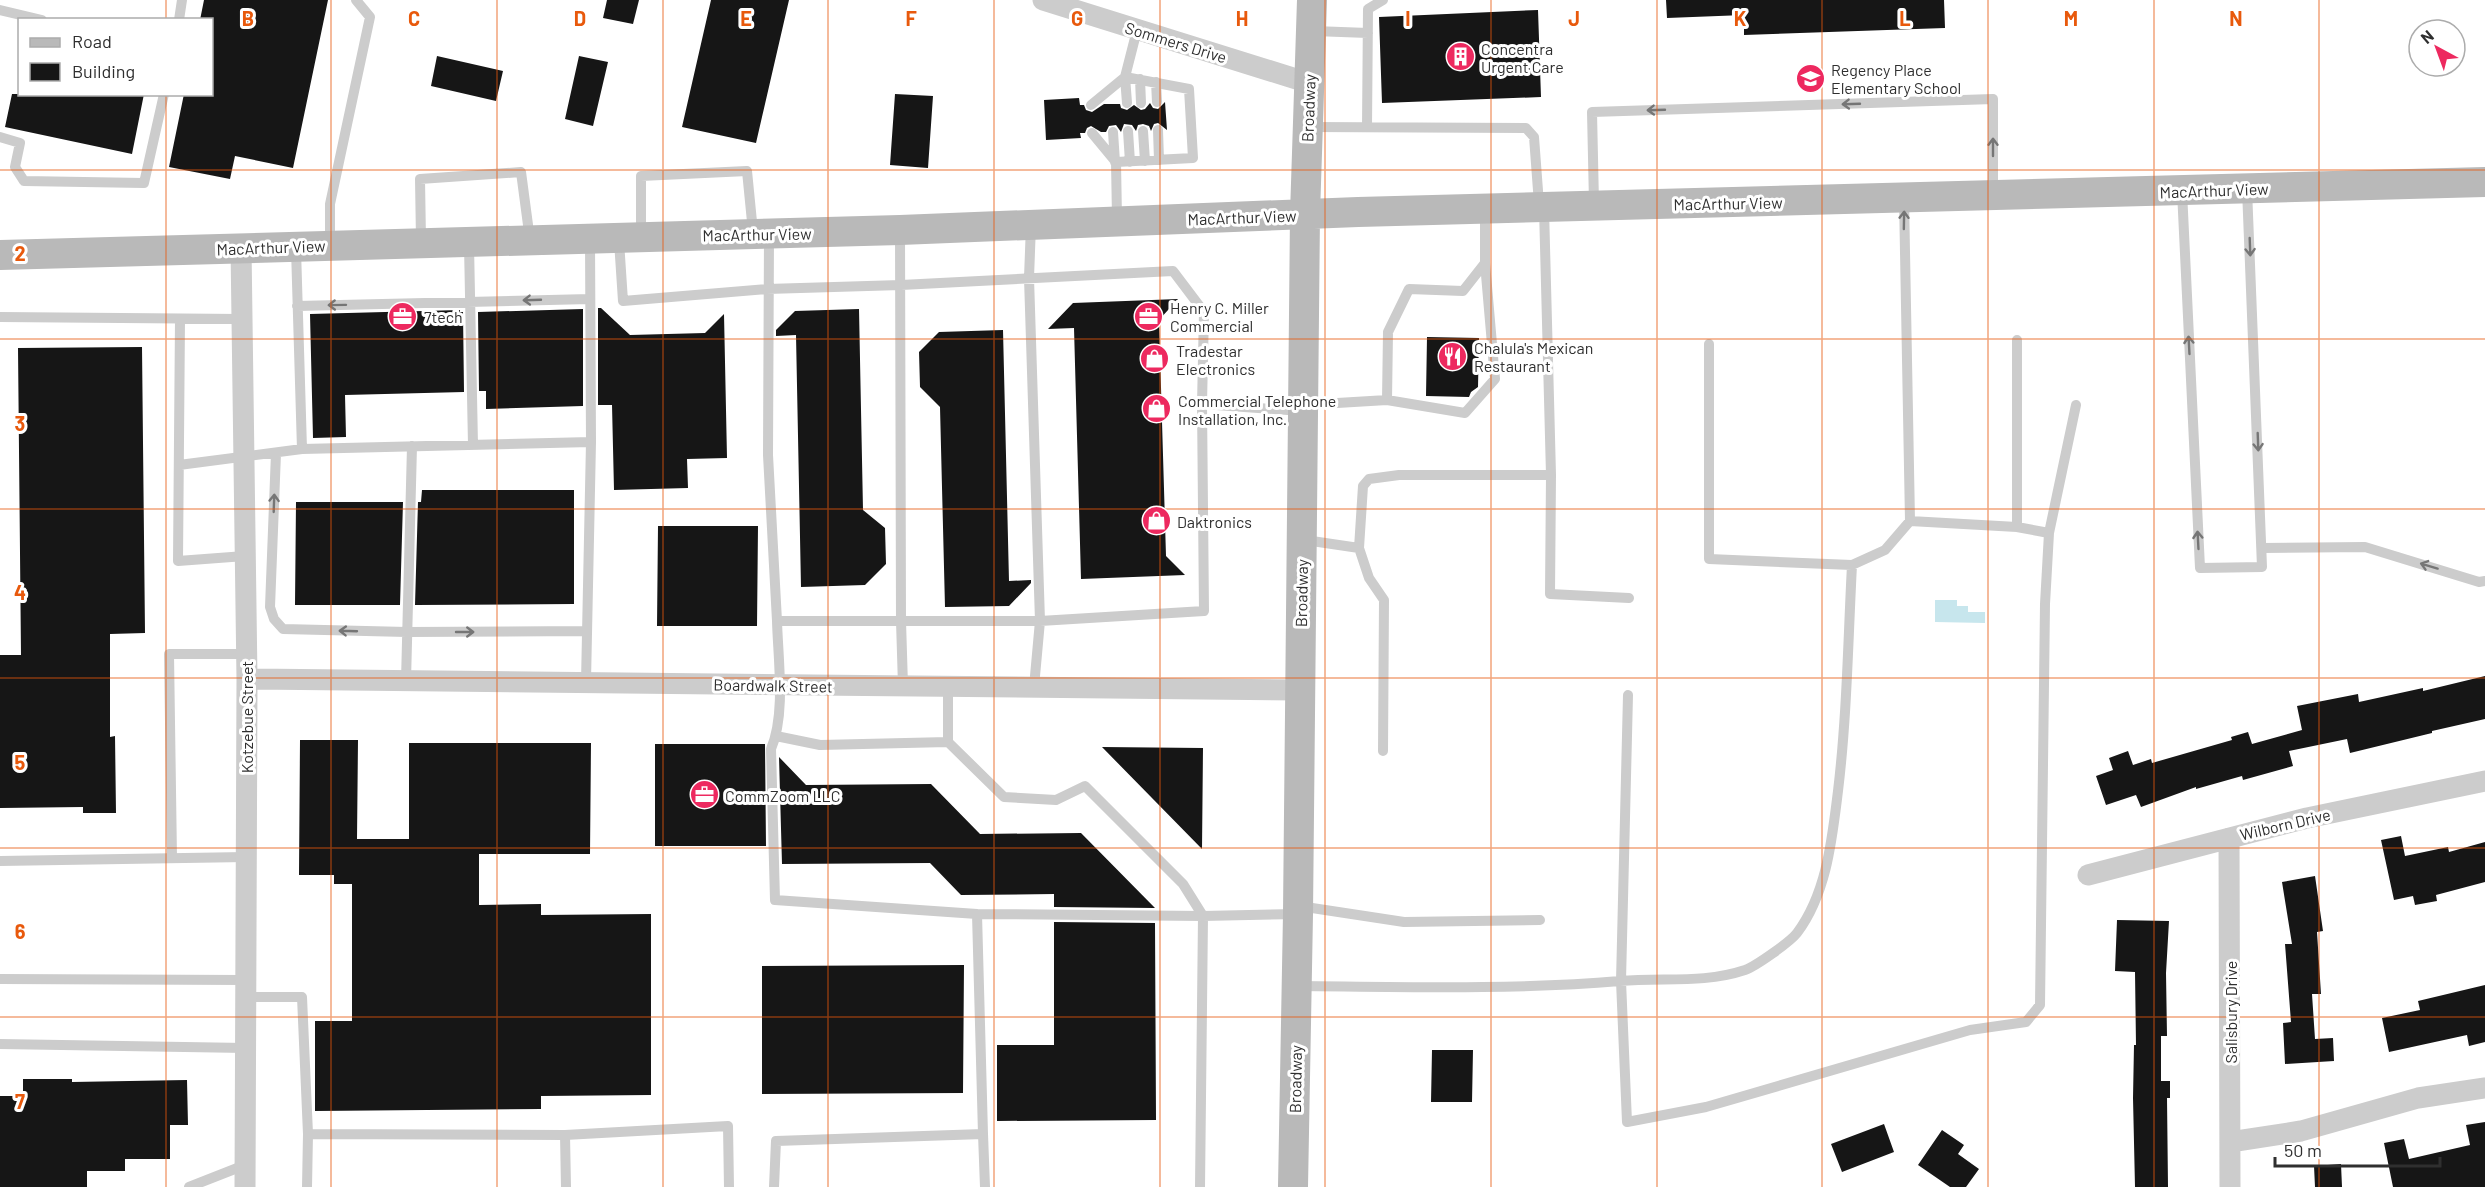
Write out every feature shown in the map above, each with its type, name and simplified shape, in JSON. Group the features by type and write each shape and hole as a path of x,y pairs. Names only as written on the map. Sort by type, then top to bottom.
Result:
{"street":[{"name":"Sommers Drive","path":"1043,0 1087,7 1137,30 1309,83"},
{"name":"Broadway","path":"1293,1187 1305,214 1312,0"},
{"name":"MacArthur View","path":"0,255 900,230 1305,214 2485,183"},
{"name":"Kotzebue Street","path":"241,247 247,654 245,1187"},
{"name":"Boardwalk Street","path":"247,679 1299,690"},
{"name":"Wilborn Drive","path":"2088,875 2307,818 2485,782"},
{"name":"Salisbury Drive","path":"2229,838 2230,1187"},
{"path":"2230,1142 2301,1131 2418,1098 2485,1089"}],"lane":[{"path":"179,18 182,0"},
{"path":"330,245 330,204 370,17 356,0"},
{"path":"1367,127 1368,9 1383,0"},
{"path":"0,9 34,18"},
{"path":"1127,103 1125,77 1137,30"},
{"path":"1311,31 1368,33"},
{"path":"1091,105 1125,77 1189,89 1193,158 1116,162"},
{"path":"1140,80 1142,103"},
{"path":"1156,82 1157,102"},
{"path":"1110,89 1111,104"},
{"path":"0,137 20,142 15,167 24,181 144,183 164,96"},
{"path":"1594,206 1592,112 1993,99 1993,195"},
{"path":"1308,127 1526,128 1534,137 1541,208 1551,475 1550,594 1629,598"},
{"path":"1158,130 1159,160"},
{"path":"1128,131 1130,162"},
{"path":"1143,131 1145,161"},
{"path":"1113,132 1118,222"},
{"path":"1092,133 1116,162"},
{"path":"586,682 591,442 590,299 641,176 747,171 761,234 767,289 768,455 780,685 776,736 771,749 775,900 977,914 1203,916 1298,910 1404,922 1540,920"},
{"path":"421,242 420,179 521,172 530,240"},
{"path":"2182,190 2200,568 2262,567 2247,189"},
{"path":"1709,344 1709,559 1852,565 1885,550 1910,521 1904,198"},
{"path":"1202,404 1304,408 1387,400 1465,413 1495,379 1485,263 1485,209"},
{"path":"1031,225 1029,278 1040,621 1034,687"},
{"path":"900,230 903,686"},
{"path":"616,238 623,301 767,289 901,285 1173,271 1204,312 1202,404 1204,611 1040,621 777,621"},
{"path":"469,241 473,445"},
{"path":"296,246 302,449"},
{"path":"1387,400 1388,332 1409,289 1463,291 1485,263"},
{"path":"297,306 590,299"},
{"path":"0,317 242,319"},
{"path":"180,319 178,561 245,556"},
{"path":"2017,340 2017,527"},
{"path":"1628,694 1621,981 1628,1122 1706,1107 1970,1030 2026,1022 2040,1005 2045,604 2049,533 2076,405"},
{"path":"179,465 302,449 591,442"},
{"path":"406,681 412,446"},
{"path":"276,453 270,607 274,619 283,628 407,632 587,631"},
{"path":"1383,751 1384,600 1369,578 1359,548 1363,486 1369,478 1399,475 1551,475"},
{"path":"1910,521 2017,527 2049,533"},
{"path":"1302,539 1359,548"},
{"path":"2262,548 2366,547 2479,582 2485,581"},
{"path":"1296,986 1523,987 1590,985 1621,981 1701,980 1748,969 1796,934 1814,902 1830,854 1844,735 1852,565"},
{"path":"172,858 169,654 247,654"},
{"path":"948,687 948,742 1004,797 1056,800 1084,786 1183,884 1203,916 1200,1187"},
{"path":"776,736 820,745 948,742"},
{"path":"0,861 246,857"},
{"path":"977,914 985,1187"},
{"path":"0,979 246,989 302,997 308,1134 307,1187"},
{"path":"0,1044 246,1048"},
{"path":"308,1134 565,1135 728,1126 729,1187"},
{"path":"774,1187 776,1141 983,1134"},
{"path":"565,1135 566,1187"},
{"path":"189,1187 245,1165"}],"water":[{"path":"1935,600 1957,600 1957,606 1968,606 1968,612 1985,612 1985,623 1935,622"}],"building":[{"path":"204,0 328,0 293,168 235,156 230,179 169,167 184,96 213,96 213,18 200,18"},
{"path":"607,0 639,0 633,24 603,18"},
{"path":"711,0 789,0 756,143 682,127"},
{"path":"1666,0 1944,0 1945,28 1744,35 1744,15 1667,18"},
{"name":"Concentra Urgent Care","path":"1538,10 1541,97 1382,103 1379,17"},
{"path":"437,56 503,71 496,101 431,86"},
{"path":"579,56 608,62 593,126 565,119"},
{"path":"12,94 18,94 18,96 144,96 132,154 5,127"},
{"path":"895,94 933,96 928,168 890,165"},
{"path":"1079,98 1080,105 1084,105 1086,110 1092,112 1104,104 1120,104 1121,108 1127,110 1134,105 1141,110 1150,103 1153,108 1158,109 1165,102 1167,130 1158,123 1154,124 1151,131 1149,126 1143,124 1138,125 1136,131 1132,125 1124,124 1121,132 1116,125 1109,126 1106,132 1101,132 1091,126 1085,133 1080,133 1081,138 1046,140 1044,100"},
{"path":"1178,299 1159,320 1166,556 1185,575 1081,579 1074,328 1048,329 1073,303"},
{"path":"598,308 601,308 630,335 705,333 724,314 727,458 687,459 688,488 614,490 612,405 598,405"},
{"path":"583,309 583,406 486,409 486,391 479,391 478,312"},
{"path":"859,309 863,510 885,528 886,564 865,585 801,587 796,335 776,336 776,330 795,311"},
{"path":"460,310 463,312 464,392 345,395 346,437 313,438 310,314"},
{"path":"1003,330 1009,581 1031,580 1031,583 1009,606 945,607 940,407 920,387 919,352 939,332"},
{"name":"Chalula's Mexican Restaurant","path":"1427,337 1479,338 1478,387 1471,392 1469,397 1426,396"},
{"path":"142,347 145,633 110,634 110,737 115,736 116,813 83,813 83,807 0,808 0,655 21,655 18,348"},
{"path":"422,490 574,490 574,604 415,605 418,502 421,502"},
{"path":"296,502 403,502 400,605 295,605"},
{"path":"658,526 758,526 757,626 657,626"},
{"path":"2485,676 2485,719 2432,731 2432,733 2350,753 2347,739 2289,751 2293,766 2243,780 2242,776 2196,789 2196,787 2141,807 2136,795 2106,805 2096,776 2113,770 2109,758 2128,751 2133,765 2151,759 2152,763 2232,740 2231,737 2248,732 2252,744 2302,730 2297,706 2358,694 2359,702 2423,688 2423,691"},
{"path":"300,740 358,740 357,839 409,839 409,743 591,743 590,854 479,854 479,905 541,904 541,915 651,914 651,1095 541,1096 541,1109 315,1111 315,1021 352,1021 352,884 334,884 334,875 299,875"},
{"name":"CommZoom LLC","path":"655,744 765,744 766,846 655,846"},
{"path":"1102,747 1203,748 1202,849"},
{"path":"779,757 806,785 931,784 980,834 1081,833 1155,908 1054,907 1054,894 961,895 930,863 782,864"},
{"path":"2401,836 2405,856 2448,847 2449,852 2485,842 2485,882 2436,895 2437,901 2415,905 2413,896 2394,900 2381,840"},
{"path":"2315,876 2323,931 2317,932 2321,994 2312,994 2315,1039 2333,1038 2334,1061 2285,1064 2283,1023 2291,1022 2285,944 2292,944 2282,882"},
{"path":"2117,920 2169,921 2166,973 2167,1036 2161,1036 2161,1081 2170,1081 2170,1098 2167,1098 2168,1187 2135,1187 2133,1098 2134,1045 2136,1045 2135,972 2115,971"},
{"path":"1054,922 1155,923 1156,1120 997,1121 997,1045 1054,1045"},
{"path":"964,965 963,1093 762,1094 762,966"},
{"path":"2485,985 2485,1042 2469,1046 2467,1035 2389,1052 2382,1018 2420,1010 2418,1001"},
{"path":"1432,1050 1473,1050 1472,1102 1431,1102"},
{"path":"23,1079 72,1079 72,1082 187,1080 188,1125 170,1125 170,1159 125,1159 125,1171 87,1171 87,1187 0,1187 0,1096 23,1096"},
{"path":"2485,1122 2485,1187 2393,1187 2384,1143 2404,1139 2409,1159 2470,1145 2466,1125"},
{"path":"1884,1124 1894,1152 1842,1172 1831,1144"},
{"path":"1942,1130 1964,1145 1958,1154 1979,1169 1966,1187 1950,1187 1918,1165"},
{"path":"2341,1164 2342,1187 2315,1187 2314,1166"}],"place":[{"name":"Concentra Urgent Care","path":"1460,57"},
{"name":"Regency Place Elementary School","path":"1810,78"},
{"name":"7tech","path":"403,316"},
{"name":"Henry C. Miller Commercial","path":"1149,316"},
{"name":"Chalula's Mexican Restaurant","path":"1453,356"},
{"name":"Tradestar Electronics","path":"1155,359"},
{"name":"Commercial Telephone Installation, Inc.","path":"1157,409"},
{"name":"Daktronics","path":"1156,521"},
{"name":"CommZoom LLC","path":"704,795"}]}
